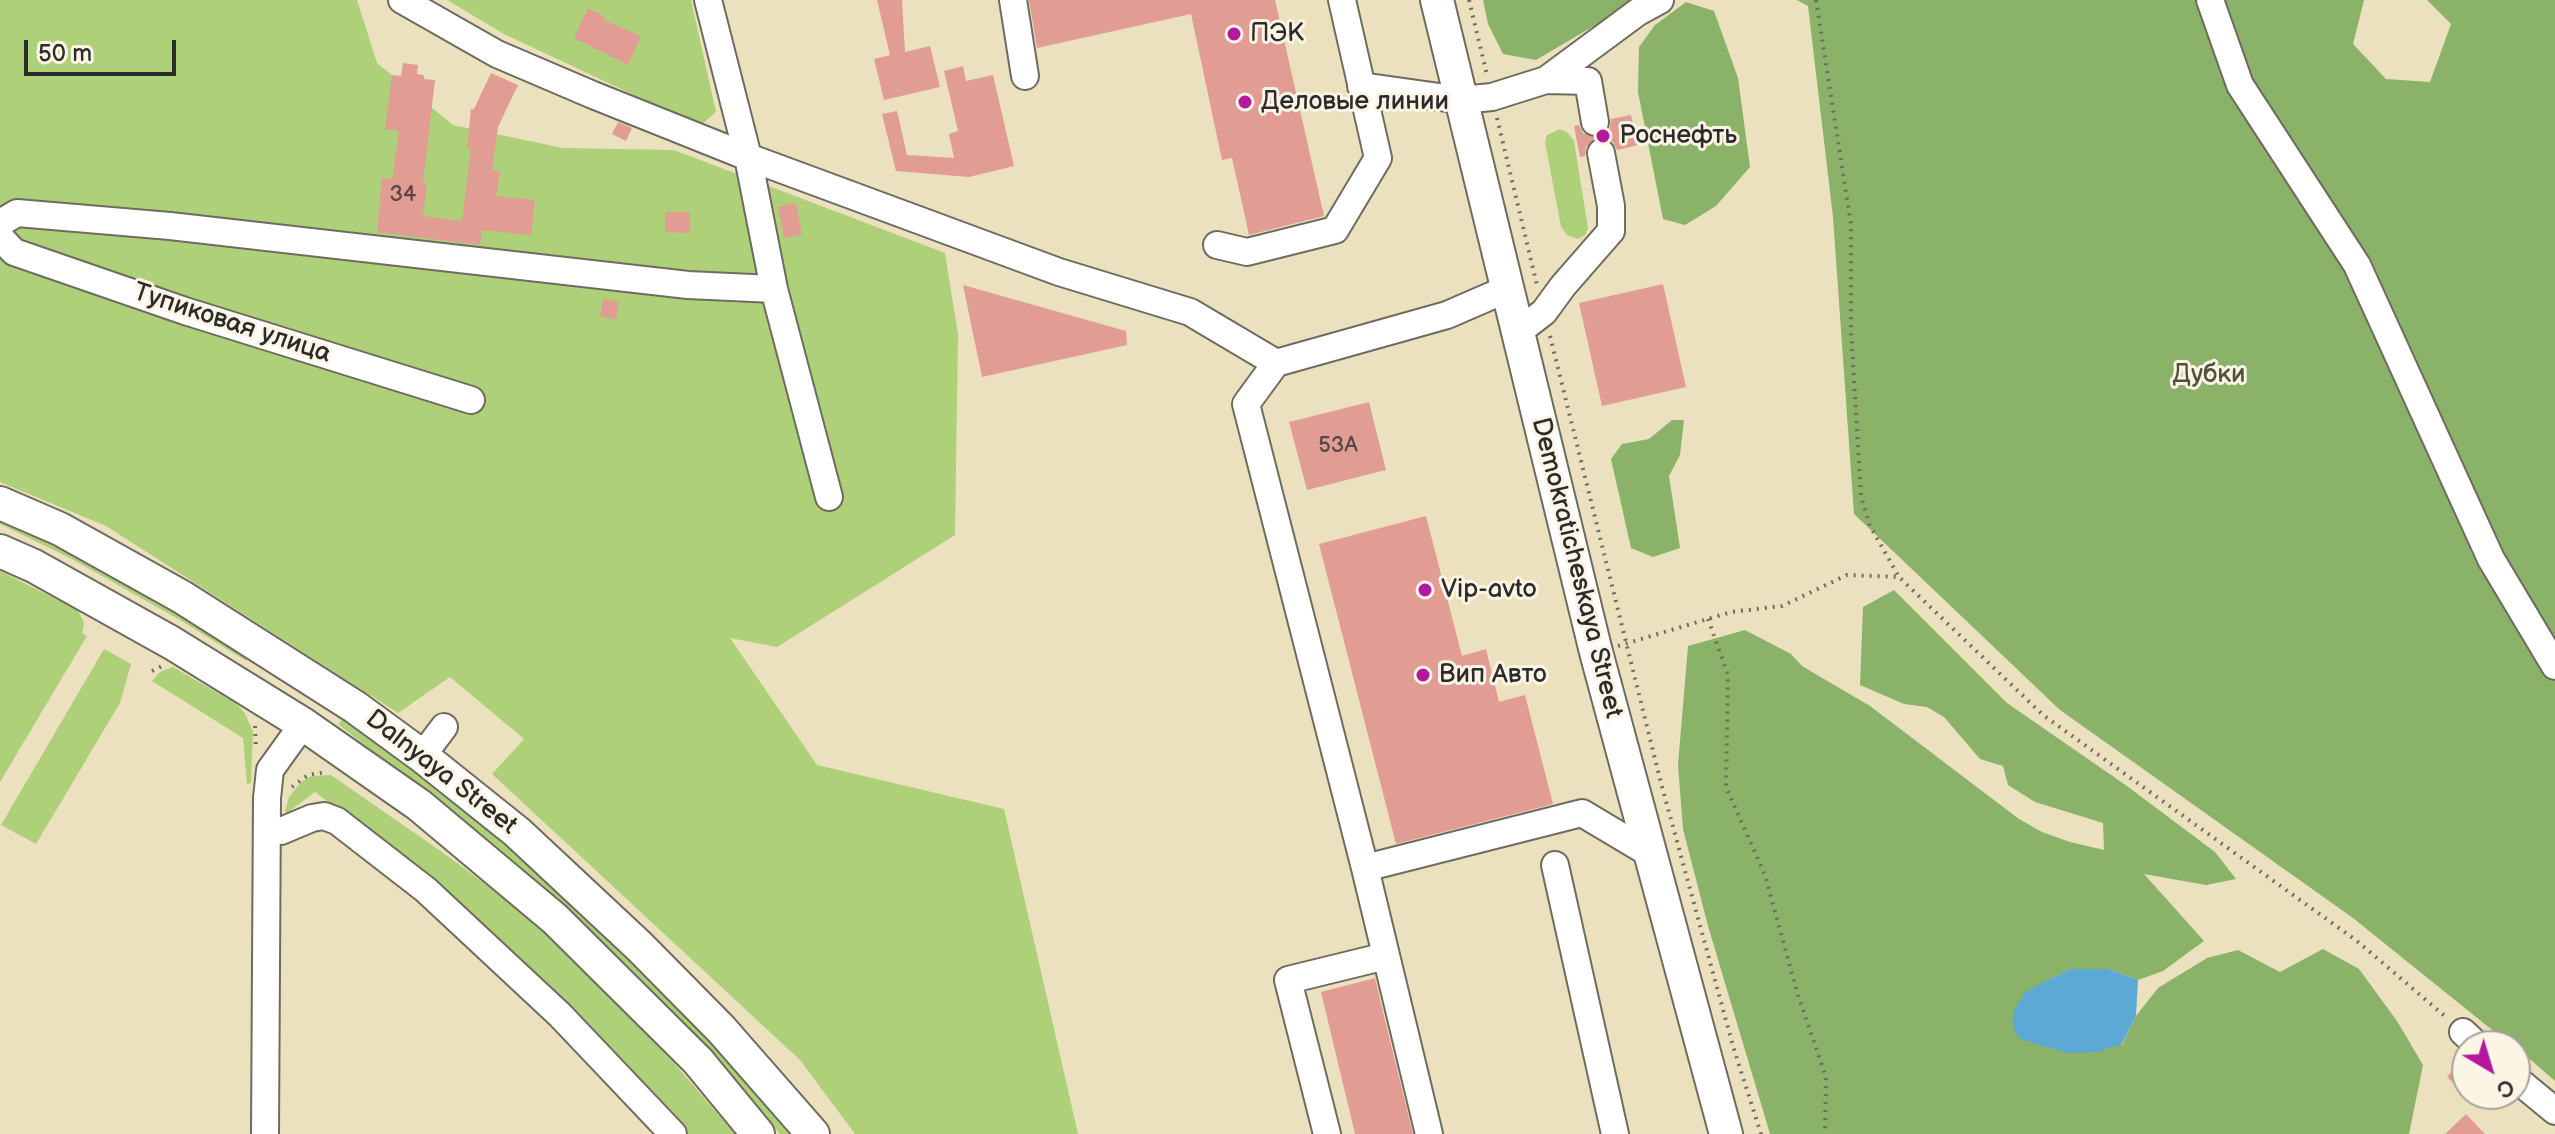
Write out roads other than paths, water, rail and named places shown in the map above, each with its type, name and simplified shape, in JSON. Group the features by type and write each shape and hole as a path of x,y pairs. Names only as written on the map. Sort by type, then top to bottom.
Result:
{"main road":[{"name":"Demokraticheskaya Street","path":"1437,0 1476,98 1507,289 1611,648 1649,853 1726,1134"},
{"name":"Dalnyaya Street","path":"0,503 60,529 182,597 326,689 422,756 517,832 639,946 721,1029 813,1134"},
{"name":"Dalnyaya Street","path":"0,551 34,566 172,643 303,724 419,805 555,919 698,1061 758,1134"},
{"path":"303,724 326,689"}],"street":[{"path":"402,0 497,54 748,157 1059,272 1190,312 1276,363"},
{"path":"708,0 748,157 774,289 829,497"},
{"path":"1013,0 1025,76"},
{"path":"1217,245 1247,252 1335,230 1378,158 1342,0"},
{"path":"1546,80 1638,12 1660,0"},
{"path":"2210,0 2240,85 2357,265 2491,559 2555,666"},
{"path":"1361,86 1476,98 1546,80 1588,81 1595,122"},
{"path":"1518,332 1544,312 1611,231 1611,206 1601,153"},
{"path":"0,223 17,213 170,226 688,285 774,289"},
{"name":"Тупиковая улица","path":"0,237 14,252 142,296 471,400"},
{"path":"1429,1134 1365,868 1246,404 1276,363 1447,315 1507,289"},
{"path":"265,1134 270,770 303,724"},
{"path":"422,756 444,727"},
{"path":"1365,868 1582,813 1649,853"},
{"path":"267,831 281,831 324,816 337,821 426,890 560,1015 673,1134"},
{"path":"1555,865 1615,1134"},
{"path":"1327,1134 1288,980 1386,956"},
{"path":"2531,1091 2555,1111"}],"water":[{"path":"2070,969 2108,969 2138,980 2136,1016 2122,1044 2096,1052 2068,1053 2020,1039 2013,1027 2013,1013 2025,992"}],"place":[{"name":"ПЭК","path":"1234,34"},
{"name":"Деловые линии","path":"1245,102"},
{"name":"Роснефть","path":"1603,136"},
{"name":"Vip-avto","path":"1425,590"},
{"name":"Вип Авто","path":"1423,675"}],"park label":[{"name":"Дубки","path":"2209,375"}]}
